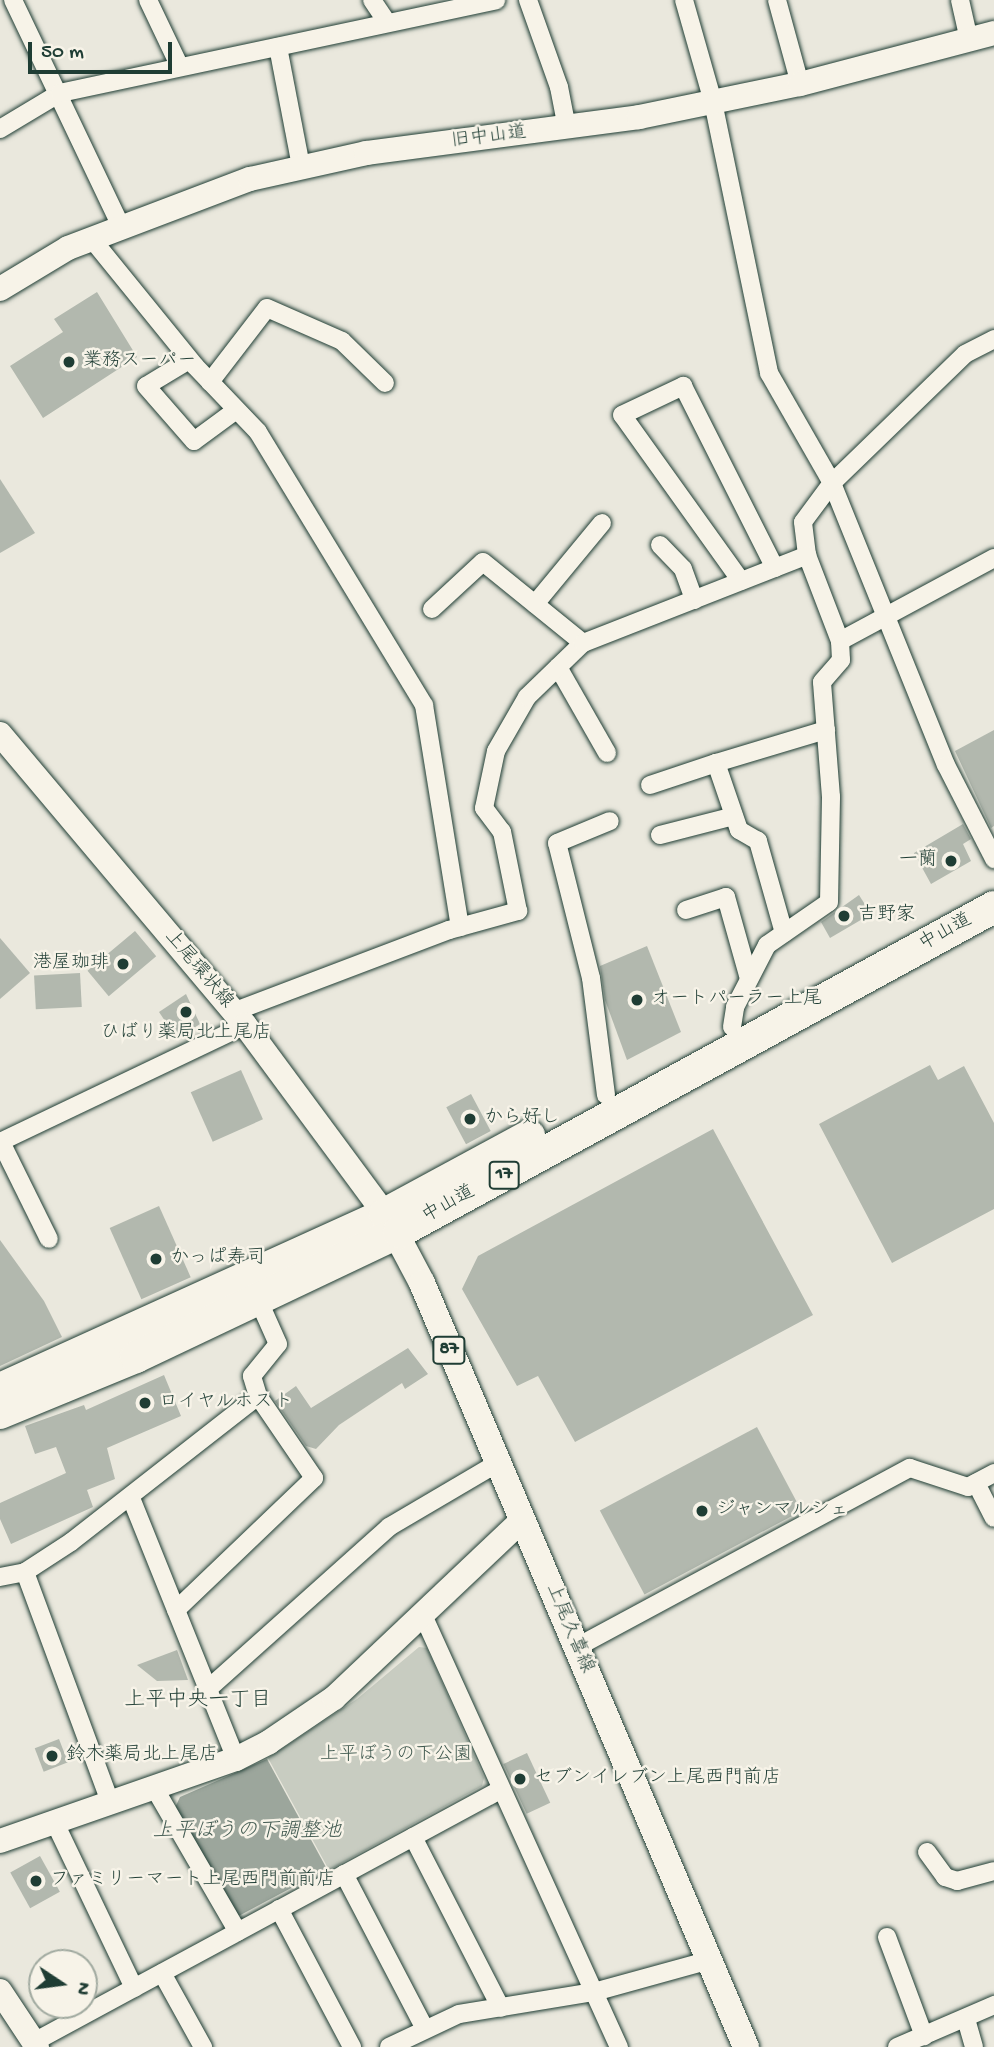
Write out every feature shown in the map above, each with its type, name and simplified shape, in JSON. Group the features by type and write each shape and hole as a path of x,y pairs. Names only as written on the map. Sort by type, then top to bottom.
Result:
{"highway":[{"name":"中山道","path":"0,1413 258,1299 392,1223 606,1095 994,883"},
{"name":"中山道","path":"0,1389 392,1223 994,906"}],"main road":[{"name":"旧中山道","path":"0,289 91,238 301,166 567,128 713,102 800,84 994,33"},
{"name":"上尾環状線","path":"0,734 239,1019 392,1223"},
{"name":"上尾久喜線","path":"392,1223 521,1516 746,2047"},
{"path":"0,1841 236,1759 334,1698 521,1516"},
{"path":"0,1991 36,2045"}],"street":[{"path":"13,0 60,93 121,226"},
{"path":"148,0 180,67"},
{"path":"372,0 386,21"},
{"path":"0,129 60,93 386,21 496,0"},
{"path":"528,0 559,87 567,128"},
{"path":"684,0 713,102 769,373 832,482 946,765 994,859"},
{"path":"777,0 800,84"},
{"path":"960,0 969,40"},
{"path":"278,47 301,166"},
{"path":"91,238 189,360 258,432 424,705 460,927"},
{"path":"210,382 267,308 342,341 385,383"},
{"path":"732,1027 749,979 767,946 830,902 826,730 822,682 841,660 840,641 807,555 803,522 832,482 965,354 994,338"},
{"path":"189,360 146,386 194,442 236,410"},
{"path":"741,581 622,415 683,386 775,568"},
{"path":"535,604 602,523"},
{"path":"660,545 683,569 694,600"},
{"path":"49,1239 0,1142 239,1019 460,927 518,911 502,832 484,808 496,751 527,696 583,643 807,555"},
{"path":"840,641 994,558"},
{"path":"432,609 483,562 583,643"},
{"path":"558,667 607,753"},
{"path":"650,785 826,730"},
{"path":"716,763 739,830 758,841 784,933"},
{"path":"660,835 734,816"},
{"path":"606,1095 591,978 557,843 610,821"},
{"path":"686,910 726,897 749,979"},
{"path":"176,1610 314,1478 258,1396 252,1376 278,1344 258,1299"},
{"path":"0,1577 25,1572 131,1498 258,1396"},
{"path":"208,1689 390,1527 496,1464"},
{"path":"577,1647 910,1468 968,1487 994,1474"},
{"path":"976,1483 994,1518"},
{"path":"131,1498 236,1759"},
{"path":"25,1572 111,1804"},
{"path":"422,1613 500,1790 619,2047"},
{"path":"155,1789 238,1931"},
{"path":"36,2045 134,1988 500,1790"},
{"path":"55,1823 134,1988"},
{"path":"413,1837 501,2008"},
{"path":"927,1852 945,1877 957,1881 994,1871"},
{"path":"344,1874 425,2029"},
{"path":"279,1909 352,2047"},
{"path":"887,1937 924,2036"},
{"path":"389,2047 459,2014 594,1992 710,1961"},
{"path":"162,1973 203,2047"},
{"path":"897,2047 994,2005"},
{"path":"966,2019 974,2047"}],"green space":[{"name":"上平ぼうの下公園","path":"419,1647 427,1648 484,1778 482,1786 329,1870 268,1758 357,1699"}],"water":[{"name":"上平ぼうの下調整池","path":"267,1759 327,1869 233,1919 174,1810 180,1797"}],"building":[{"path":"97,292 137,357 43,418 10,366 63,332 54,319"},
{"path":"0,479 35,533 0,553"},
{"path":"994,730 994,826 991,828 955,751"},
{"path":"963,824 971,839 963,844 971,861 931,884 914,853"},
{"path":"859,895 871,914 830,938 821,922"},
{"path":"135,931 156,956 109,996 88,971"},
{"path":"0,938 30,973 0,999"},
{"name":"オートパーラー上尾","path":"647,946 681,1032 627,1060 605,1000 600,966"},
{"path":"80,973 82,1007 36,1009 34,975"},
{"path":"186,994 200,1024 177,1039 159,1012"},
{"path":"930,1065 938,1080 964,1066 994,1123 994,1209 892,1263 819,1124"},
{"path":"241,1070 263,1119 213,1142 191,1092"},
{"path":"471,1094 491,1131 466,1144 446,1107"},
{"path":"713,1129 813,1315 575,1442 538,1376 517,1386 462,1289 478,1256"},
{"path":"159,1206 191,1277 141,1299 110,1228"},
{"path":"0,1240 44,1301 62,1337 0,1366"},
{"path":"408,1348 428,1374 405,1389 402,1383 339,1425 316,1449 306,1446 275,1401 296,1386 311,1408"},
{"path":"164,1375 181,1416 107,1448 115,1479 87,1490 93,1507 11,1544 0,1519 0,1503 66,1473 56,1447 35,1454 25,1426 84,1405 86,1410"},
{"name":"ジャンマルシェ","path":"757,1427 802,1511 644,1594 600,1511"},
{"path":"177,1650 188,1680 157,1681 137,1665"},
{"path":"59,1739 68,1762 44,1772 35,1748"},
{"path":"527,1753 550,1803 527,1814 503,1764"},
{"path":"40,1856 60,1892 30,1908 10,1872"}],"place":[{"name":"業務スーパー","path":"69,362"},
{"name":"一蘭","path":"951,861"},
{"name":"吉野家","path":"844,916"},
{"name":"港屋珈琲","path":"123,964"},
{"name":"オートパーラー上尾","path":"637,1000"},
{"name":"ひばり薬局北上尾店","path":"186,1012"},
{"name":"から好し","path":"470,1119"},
{"name":"かっぱ寿司","path":"156,1259"},
{"name":"ロイヤルホスト","path":"145,1403"},
{"name":"ジャンマルシェ","path":"702,1511"},
{"name":"鈴木薬局北上尾店","path":"52,1756"},
{"name":"セブンイレブン上尾西門前店","path":"520,1779"},
{"name":"ファミリーマート上尾西門前前店","path":"36,1881"}],"district":[{"name":"上平中央一丁目","path":"198,1702"}]}
